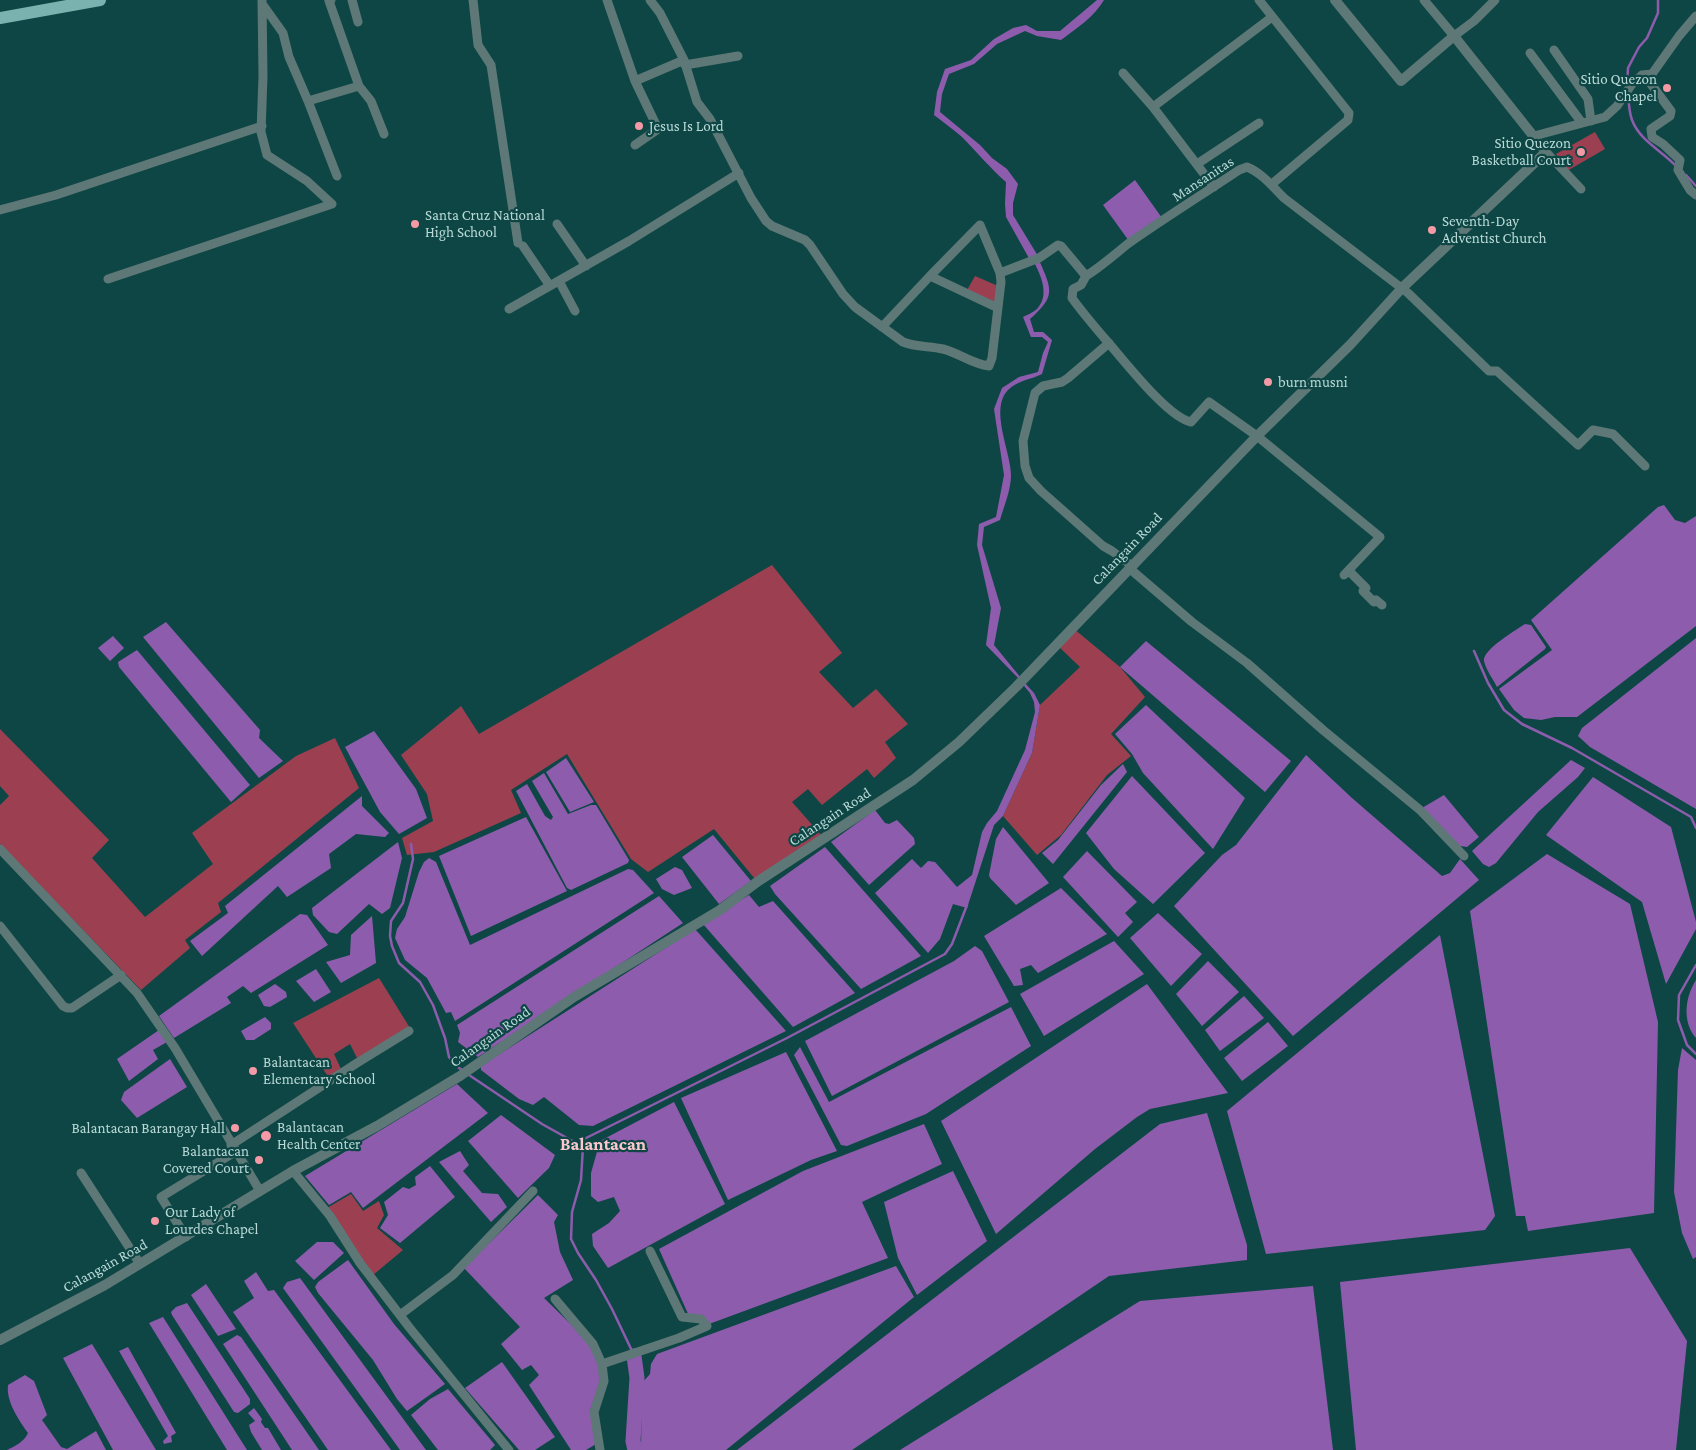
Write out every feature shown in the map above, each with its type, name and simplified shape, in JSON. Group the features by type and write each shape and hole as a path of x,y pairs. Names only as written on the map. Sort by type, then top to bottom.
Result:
{"main road":[{"path":"0,18 100,0"}],"street":[{"path":"330,0 360,86 371,101 384,134"},
{"path":"352,0 358,22"},
{"path":"473,0 478,45 491,64 520,244 550,286"},
{"path":"607,0 635,81 658,129 634,145"},
{"path":"650,0 660,14 684,63 697,102 710,119 751,198 766,221 787,234 805,240 820,258 843,294 855,307 903,342 945,350 981,365 988,366 992,358 1000,273 980,225 882,326"},
{"path":"1258,0 1349,113 1348,120 1272,184"},
{"path":"1335,0 1401,80 1474,20 1495,0"},
{"path":"1424,0 1546,152 1581,189"},
{"path":"263,3 283,33 289,56 337,176"},
{"path":"108,279 332,204 306,181 267,155 261,132 263,3"},
{"path":"1153,107 1272,16"},
{"path":"1696,16 1652,74 1651,84 1671,112 1670,116 1651,129 1652,137 1663,144 1680,160 1678,170 1690,190 1696,195"},
{"path":"1554,50 1588,99 1587,122"},
{"path":"1530,53 1587,122"},
{"path":"635,81 684,63 738,56"},
{"path":"1123,73 1153,107 1214,187"},
{"path":"1534,136 1605,117 1611,113 1632,84 1642,75 1652,74"},
{"path":"308,101 360,86"},
{"path":"1196,164 1259,123"},
{"path":"0,210 56,195 262,126"},
{"name":"Calangain Road","path":"0,1340 105,1285 293,1171 377,1126 460,1076 574,997 720,910 757,882 913,780 960,742 1020,683 1257,436 1350,345 1402,288 1546,152"},
{"name":"Mansanitas","path":"1257,436 1209,402 1191,422 1185,421 1158,399 1138,379 1072,298 1073,289 1081,285 1086,276 1111,256 1247,167 1253,169 1272,184 1284,198 1402,288 1490,371 1497,371 1578,445 1593,430 1613,434 1645,466"},
{"path":"509,309 586,266 739,173"},
{"path":"557,224 586,266"},
{"path":"1000,273 1035,260 1058,245 1061,246 1086,276"},
{"path":"930,276 998,308"},
{"path":"559,281 575,310"},
{"path":"1109,343 1068,378 1062,382 1043,386 1035,394 1023,441 1025,466 1029,478 1041,492 1103,546 1112,551 1192,622 1247,663 1323,730 1420,810 1464,856"},
{"path":"1257,436 1380,538 1346,573 1366,588 1363,591 1374,602 1376,600 1382,605"},
{"path":"2,855 137,993 175,1048 260,1191"},
{"path":"0,926 62,1006 72,1008 121,975"},
{"path":"186,1236 161,1197 358,1063 409,1031"},
{"path":"293,1171 330,1216 360,1263 400,1315 509,1450"},
{"path":"82,1173 140,1264"},
{"path":"400,1315 453,1275 533,1191"},
{"path":"602,1364 679,1338 707,1326 701,1319 682,1317 650,1251"},
{"path":"555,1299 592,1344 602,1364 604,1381 594,1412 600,1450"}],"shaded area":[{"path":"1097,0 1104,0 1090,17 1061,40 1037,36 1025,31 997,44 974,64 949,74 942,94 940,112 1007,169 1018,184 1013,203 1013,215 1038,256 1030,260 1006,217 1006,182 962,137 934,115 937,92 945,69 971,60 994,39 1013,28 1026,25 1037,31 1060,31"},
{"name":"Sitio Quezon Basketball Court","path":"1595,132 1605,149 1567,171 1556,154"},
{"path":"1135,180 1162,218 1129,241 1103,205"},
{"path":"1039,260 1047,279 1049,292 1044,304 1030,319 1034,332 1043,332 1052,340 1042,374 1016,384 1008,390 1003,398 1000,408 1002,431 1010,466 1011,481 1000,520 984,527 982,545 1001,608 994,645 1021,678 1020,680 986,645 991,608 977,545 979,524 996,517 1004,475 994,409 1002,388 1019,377 1038,372 1048,342 1042,337 1031,337 1023,317 1037,309 1043,298 1043,286 1034,262"},
{"path":"975,276 998,286 997,306 966,292"},
{"path":"1664,505 1675,520 1685,523 1696,516 1696,626 1577,717 1555,717 1541,720 1524,718 1514,710 1499,689 1552,650 1531,620 1658,507"},
{"path":"772,565 842,653 819,672 853,708 876,689 908,724 885,742 896,758 874,778 867,769 822,805 808,789 792,802 822,836 755,879 714,829 648,872 631,859 567,754 511,790 521,813 434,852 407,855 402,838 433,821 427,794 401,755 461,706 479,734"},
{"path":"166,622 260,730 259,738 283,761 259,778 143,637"},
{"path":"1525,624 1531,625 1546,647 1497,687 1485,664 1485,656 1500,641"},
{"path":"1074,629 1120,667 1145,697 1111,734 1131,756 1107,775 1061,835 1037,855 1003,816 1032,753 1040,705 1080,667 1058,646"},
{"path":"113,636 124,648 110,661 98,648"},
{"path":"1696,638 1696,809 1590,747 1578,736 1582,728"},
{"path":"1146,641 1291,761 1265,792 1120,667"},
{"path":"137,650 250,785 231,802 119,667 118,662"},
{"path":"1020,681 1023,681 1034,693 1040,705 1032,753 1003,816 994,825 967,908 953,904 940,939 928,953 875,893 912,859 921,868 928,861 935,862 957,887 972,875 982,832 997,811 1025,750 1035,712 1034,702 1030,693"},
{"path":"1146,705 1245,798 1213,849 1143,773 1132,754 1115,734"},
{"path":"0,729 109,840 92,858 145,917 213,864 192,833 296,756 335,738 359,788 218,903 221,912 185,940 190,948 141,990 0,844 0,805 9,796 0,786"},
{"path":"374,731 416,789 427,818 399,834 380,812 345,747"},
{"path":"1306,755 1352,798 1442,876 1450,873 1460,859 1479,880 1293,1036 1174,906 1222,855 1236,845"},
{"path":"566,758 594,802 570,812 546,772"},
{"path":"1571,760 1585,768 1578,777 1538,812 1496,863 1489,867 1483,864 1472,851"},
{"path":"1123,764 1127,772 1053,864 1042,853 1058,840 1101,785"},
{"path":"544,773 568,814 591,805 596,805 629,860 628,863 571,890 567,888 516,791 527,784 545,816 551,820 553,817 532,781"},
{"path":"1132,776 1205,853 1153,904 1114,869 1086,833"},
{"path":"1593,777 1671,827 1696,922 1696,929 1666,984 1642,902 1546,835"},
{"path":"1444,795 1479,837 1467,847 1460,846 1422,808"},
{"path":"362,796 362,806 389,833 385,837 356,834 329,854 331,868 287,897 278,886 202,956 190,941 228,913 225,906"},
{"path":"875,810 885,823 889,824 897,820 914,838 915,844 869,885 831,842"},
{"path":"526,817 567,891 471,936 439,856"},
{"path":"1003,827 1049,883 1016,905 989,875 996,839"},
{"path":"713,835 751,881 719,904 682,857"},
{"path":"398,842 402,858 390,908 382,914 369,904 337,934 329,932 313,915 312,908"},
{"path":"825,847 921,956 861,989 775,894 770,886"},
{"path":"1087,851 1137,902 1125,913 1133,922 1118,937 1063,877"},
{"path":"1547,854 1630,904 1658,1022 1654,1213 1528,1231 1525,1216 1516,1216 1470,911"},
{"path":"429,858 436,862 470,945 628,869 633,870 654,893 455,1021 451,1012 446,1013 427,978 405,960 395,938 397,929 405,917 419,872 424,862"},
{"path":"675,867 682,870 692,888 674,895 662,889 656,879"},
{"path":"1061,888 1107,934 1038,973 1031,965 1020,969 1023,985 1014,986 984,936"},
{"path":"749,895 759,907 773,901 855,993 793,1027 703,924"},
{"path":"659,896 683,923 478,1057 458,1042 460,1033 457,1025"},
{"path":"1158,913 1202,954 1171,986 1130,938"},
{"path":"300,914 307,915 328,945 251,993 243,986 227,997 231,1003 174,1038 159,1016"},
{"path":"372,916 376,963 341,983 326,962 350,955 351,935"},
{"path":"695,929 786,1031 593,1126 579,1125 544,1097 533,1105 519,1099 481,1070 481,1066"},
{"path":"1440,935 1495,1216 1485,1230 1266,1254 1227,1111"},
{"path":"1114,941 1144,974 1044,1036 1020,994"},
{"path":"975,946 982,951 1009,1002 832,1096 805,1041 954,961"},
{"path":"1208,961 1239,992 1202,1026 1176,994"},
{"path":"316,969 331,992 314,1002 296,981"},
{"path":"379,978 410,1028 358,1060 350,1044 334,1054 341,1069 329,1078 293,1023"},
{"path":"1696,980 1696,1038 1687,1017 1687,1002"},
{"path":"275,984 286,992 287,997 270,1007 264,1006 258,995"},
{"path":"1147,984 1228,1093 1150,1109 1095,1149 996,1234 941,1121"},
{"path":"1244,996 1264,1018 1220,1051 1205,1030"},
{"path":"1011,1007 1031,1046 926,1114 847,1146 841,1145 794,1055 800,1047 829,1102"},
{"path":"265,1017 271,1023 271,1029 254,1040 246,1040 241,1031"},
{"path":"1268,1022 1288,1046 1242,1081 1224,1058"},
{"path":"159,1030 167,1042 153,1050 158,1059 129,1081 117,1059"},
{"path":"1682,1048 1696,1060 1696,1257 1693,1259 1682,1233 1674,1192 1678,1070"},
{"path":"786,1052 837,1151 811,1160 728,1200 681,1098"},
{"path":"170,1059 187,1087 137,1118 121,1100 124,1092"},
{"path":"457,1084 488,1113 363,1208 351,1192 329,1205 305,1176"},
{"path":"674,1102 725,1204 608,1268 593,1246 592,1234 609,1223 620,1211 614,1197 598,1202 591,1196 591,1173 600,1141"},
{"path":"1207,1113 1247,1245 1247,1260 1109,1276 852,1450 737,1450 1160,1124"},
{"path":"501,1115 555,1155 549,1168 518,1198 468,1141"},
{"path":"924,1124 942,1164 862,1202 888,1258 709,1324 689,1316 659,1249 803,1171"},
{"path":"460,1151 469,1165 463,1171 482,1193 498,1194 507,1207 491,1222 439,1162"},
{"path":"430,1166 455,1197 400,1243 380,1228 388,1215 384,1202 403,1187 409,1189 416,1185 415,1177"},
{"path":"953,1171 987,1241 917,1295 898,1258 884,1202"},
{"path":"351,1194 363,1211 379,1201 384,1215 377,1228 403,1250 373,1275 327,1208"},
{"path":"538,1195 558,1215 554,1222 560,1252 573,1280 544,1298 593,1346 602,1378 590,1410 596,1444 586,1450 571,1450 529,1385 539,1375 531,1365 522,1370 501,1344 520,1327 464,1268"},
{"path":"317,1242 333,1242 344,1253 314,1280 295,1261"},
{"path":"1630,1248 1687,1341 1676,1450 1356,1450 1340,1282"},
{"path":"348,1260 394,1324 445,1384 407,1411 397,1399 373,1360 315,1287 318,1282"},
{"path":"896,1266 914,1297 726,1450 641,1450 642,1383 650,1374 651,1364 657,1354"},
{"path":"256,1272 268,1291 274,1290 391,1450 328,1450 233,1312 254,1298 244,1281"},
{"path":"300,1278 426,1450 400,1450 283,1288 287,1282"},
{"path":"206,1284 236,1329 218,1336 191,1295"},
{"path":"1313,1286 1333,1450 900,1450 1140,1301"},
{"path":"187,1303 250,1399 250,1404 238,1413 234,1412 172,1315 171,1312 176,1307"},
{"path":"163,1317 247,1450 227,1450 149,1323"},
{"path":"237,1335 241,1337 319,1450 292,1450 223,1344"},
{"path":"92,1344 156,1450 113,1450 63,1358"},
{"path":"128,1347 176,1433 171,1436 172,1442 164,1444 163,1441 168,1436 119,1351"},
{"path":"502,1362 555,1437 535,1450 519,1450 465,1388"},
{"path":"25,1375 34,1381 47,1415 42,1420 61,1447 67,1449 96,1431 106,1450 7,1450 22,1441 28,1433 14,1410 8,1391 8,1385"},
{"path":"448,1389 495,1445 490,1450 438,1450 411,1415 430,1399"},
{"path":"254,1408 262,1419 261,1422 265,1428 268,1428 281,1450 262,1450 249,1425 255,1421 248,1413"}],"waterway":[{"path":"1627,85 1628,68 1639,47 1647,38 1658,13 1658,0"},
{"path":"1628,96 1630,114 1640,134 1676,166"},
{"path":"1686,175 1696,186"},
{"path":"1474,651 1488,683 1504,710 1522,724 1572,748 1691,817 1696,828"},
{"path":"411,844 413,859 403,903 391,921 390,936 392,946 399,963 420,982 433,1005 445,1038 449,1057 462,1070"},
{"path":"633,1353 612,1309 571,1239 572,1212 581,1180 583,1146 576,1143 787,1038 945,954 952,944 967,905"},
{"path":"1696,965 1679,995 1678,1020 1687,1045 1696,1054"},
{"path":"469,1075 542,1124 576,1143"},
{"path":"634,1356 637,1378 633,1441 635,1450"}],"place":[{"name":"Sitio Quezon Chapel","path":"1667,88"},
{"name":"Jesus Is Lord","path":"639,126"},
{"name":"Sitio Quezon Basketball Court","path":"1581,152"},
{"name":"Santa Cruz National High School","path":"415,224"},
{"name":"Seventh-Day Adventist Church","path":"1432,230"},
{"name":"burn musni","path":"1268,382"},
{"name":"Balantacan Elementary School","path":"253,1071"},
{"name":"Balantacan Barangay Hall","path":"235,1128"},
{"name":"Balantacan Health Center","path":"266,1136"},
{"name":"Balantacan Covered Court","path":"259,1160"},
{"name":"Our Lady of Lourdes Chapel","path":"155,1221"}],"district":[{"name":"Balantacan","path":"603,1144"}]}
